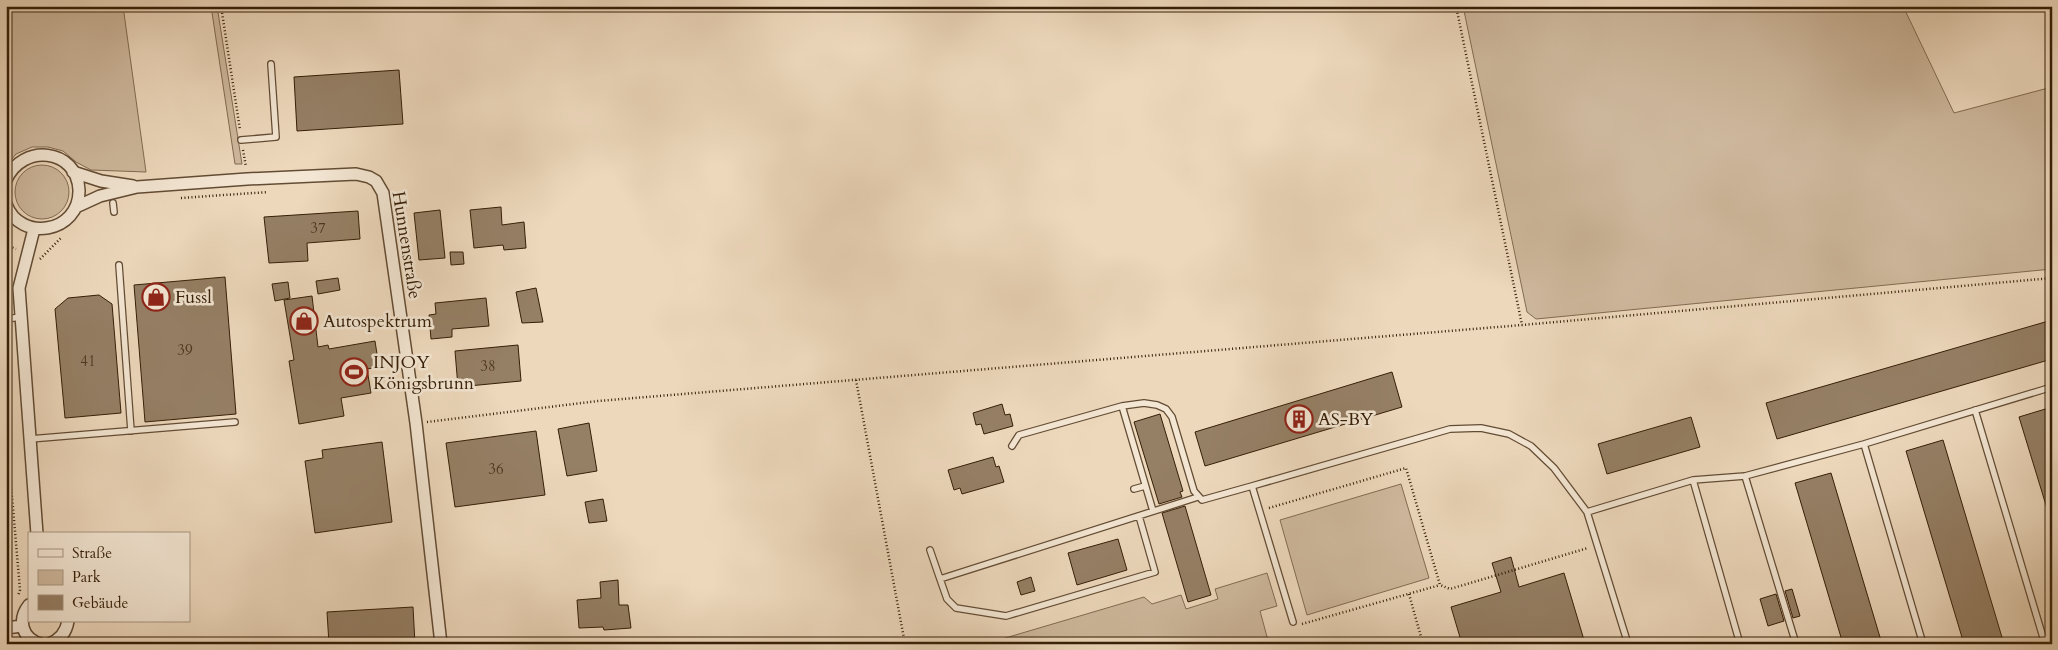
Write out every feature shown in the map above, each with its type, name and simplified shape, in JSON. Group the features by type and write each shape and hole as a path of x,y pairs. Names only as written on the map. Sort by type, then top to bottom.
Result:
{"street":[{"name":"Hunnenstraße","path":"7,177 20,161 28,157 45,154 61,160 73,172 101,181 137,186"},
{"path":"73,172 79,189 76,207"},
{"name":"Hunnenstraße","path":"34,229 51,228 59,225 66,220 76,207 100,196 137,186 356,174 369,177 379,185 385,202 416,423 441,644"},
{"path":"6,204 17,220"},
{"path":"6,212 34,229 19,288 37,532"},
{"path":"28,607 22,618 22,626 30,638 41,644"},
{"path":"49,644 58,640 63,635 68,622"},
{"path":"6,628 22,626"}],"lane":[{"path":"241,140 276,137 271,64"},
{"path":"113,203 114,212"},
{"path":"119,265 131,431"},
{"path":"6,319 21,317"},
{"path":"1587,512 1693,480 1745,476 1864,444 2052,387"},
{"path":"1012,446 1019,435 1122,406 1144,403 1157,405 1166,409 1172,417 1194,491 1202,500 1450,429 1481,428 1508,434 1531,446 1554,468 1587,512 1628,644"},
{"path":"1122,406 1153,512"},
{"path":"1975,410 2045,644"},
{"path":"30,440 235,422"},
{"path":"1864,444 1923,644"},
{"path":"1745,476 1796,644"},
{"path":"1693,480 1740,644"},
{"path":"1134,489 1145,486"},
{"path":"1252,486 1293,622"},
{"path":"940,579 1198,497"},
{"path":"930,550 948,599 956,608 1006,616 1155,572 1139,516"}],"path":[{"path":"221,6 247,179"},
{"path":"1456,6 1522,325"},
{"path":"172,199 271,192"},
{"path":"416,423 598,401 1522,325 2052,278"},
{"path":"856,380 905,644"},
{"path":"6,426 20,590 18,598"},
{"path":"1267,509 1406,468 1440,585"},
{"path":"1302,624 1440,585 1450,589 1598,545"},
{"path":"1409,594 1423,644"}],"green space":[{"path":"6,6 123,6 146,172 91,170 76,162 63,151 48,147 32,147 16,154 6,166"},
{"path":"211,6 217,6 242,164 235,164"},
{"path":"1463,6 1903,6 1954,113 2052,87 2052,269 1536,319 1527,312"},
{"path":"37,165 47,165 57,169 65,177 69,192 65,207 57,215 47,219 37,219 27,215 19,207 15,197 15,187 19,177 27,169"},
{"path":"1401,484 1429,578 1307,615 1280,520"},
{"path":"1267,573 1277,606 1260,611 1269,644 985,644 1144,597 1152,604 1181,595 1186,609 1218,599 1215,589"}],"building":[{"path":"399,70 403,124 297,131 294,77"},
{"path":"501,207 502,225 524,222 526,248 504,250 503,245 474,248 470,210"},
{"path":"440,210 445,258 419,260 414,213"},
{"path":"358,211 360,239 307,243 308,261 269,263 264,217"},
{"path":"450,252 463,252 464,264 451,265"},
{"path":"225,277 236,414 145,422 134,285"},
{"path":"338,278 340,290 318,294 316,281"},
{"path":"288,282 290,298 275,301 272,284"},
{"path":"536,288 543,322 522,323 516,292"},
{"path":"99,295 112,304 121,413 65,418 55,309 68,298"},
{"path":"312,296 318,347 328,345 329,349 375,341 379,367 367,369 371,393 341,398 344,416 299,424 289,361 294,360 284,300"},
{"path":"486,298 489,326 452,329 452,337 431,339 429,315 436,314 435,303"},
{"path":"2052,320 2052,359 1777,439 1766,403"},
{"path":"518,345 521,381 458,387 455,351"},
{"name":"AS-BY","path":"1392,372 1402,407 1205,466 1195,432"},
{"path":"1002,404 1005,415 1010,414 1013,426 984,434 981,424 976,425 973,413"},
{"path":"2052,407 2052,515 2049,515 2019,417"},
{"path":"1160,414 1183,491 1180,492 1182,497 1159,504 1134,422"},
{"path":"1691,417 1700,447 1607,474 1598,444"},
{"path":"589,423 597,471 567,476 558,429"},
{"path":"536,431 545,495 455,507 446,443"},
{"path":"1943,440 2004,644 1964,644 1906,451"},
{"path":"382,442 392,522 315,533 305,461 323,458 322,450"},
{"path":"993,457 996,467 999,466 1004,482 962,494 960,488 954,490 948,470"},
{"path":"1831,473 1882,644 1843,644 1795,483"},
{"path":"603,499 607,521 589,523 585,502"},
{"path":"1185,506 1211,595 1188,602 1162,513"},
{"path":"1118,539 1127,570 1077,585 1068,553"},
{"path":"1511,557 1519,587 1564,573 1584,640 1571,644 1462,644 1451,607 1501,592 1492,563"},
{"path":"1031,577 1035,591 1021,595 1017,582"},
{"path":"618,580 619,605 628,605 631,628 604,630 603,627 579,628 577,600 601,598 600,582"},
{"path":"1792,589 1800,616 1793,618 1785,591"},
{"path":"1776,594 1784,621 1768,626 1760,599"},
{"path":"413,607 415,644 329,644 327,612"}],"place":[{"name":"Fussl","path":"156,297"},
{"name":"Autospektrum","path":"304,321"},
{"name":"INJOY Königsbrunn","path":"354,372"},
{"name":"AS-BY","path":"1299,419"}]}
